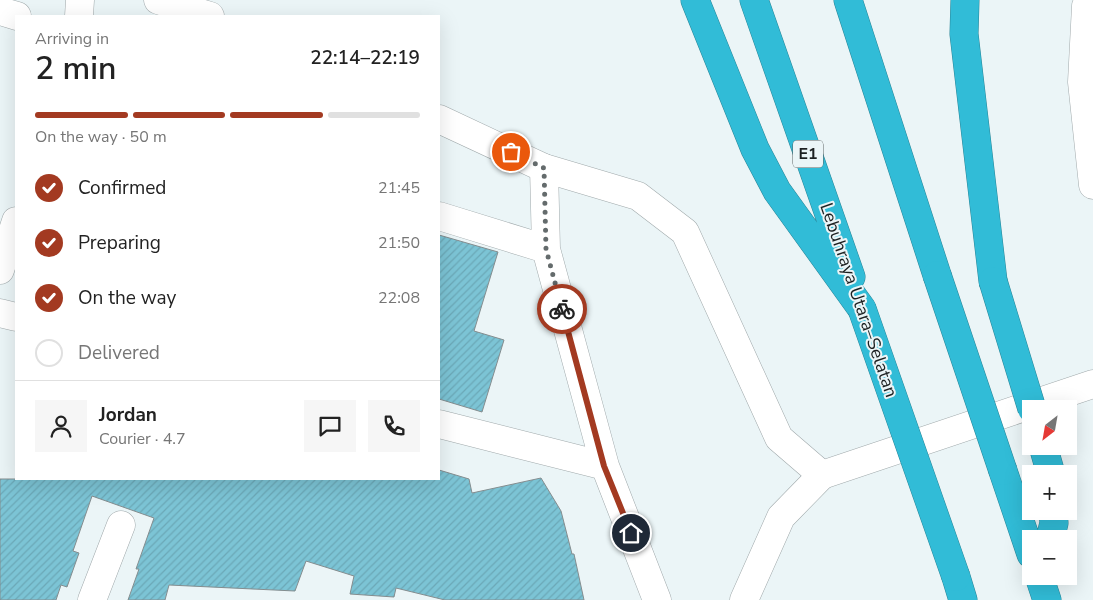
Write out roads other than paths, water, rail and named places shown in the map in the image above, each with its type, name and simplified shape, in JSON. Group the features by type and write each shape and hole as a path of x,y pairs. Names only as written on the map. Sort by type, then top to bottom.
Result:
{"highway":[{"path":"695,0 756,149 777,191 862,309"},
{"name":"Lebuhraya Utara–Selatan","path":"754,0 959,588"},
{"path":"848,0 937,275 1023,530"},
{"path":"965,0 964,34 993,281 1029,400"}],"street":[{"path":"79,15 80,0"},
{"path":"158,0 207,15"},
{"path":"1088,0 1086,6 1082,82 1093,185"},
{"path":"0,11 15,15"},
{"path":"440,120 544,168 638,196 684,232 779,438 822,475"},
{"path":"544,168 546,249 604,466 657,600"},
{"path":"440,216 546,249"},
{"path":"0,270 15,224"},
{"path":"0,313 15,317"},
{"path":"744,600 781,517 822,475 1093,384"},
{"path":"440,424 604,466"},
{"path":"92,600 121,525"}]}
